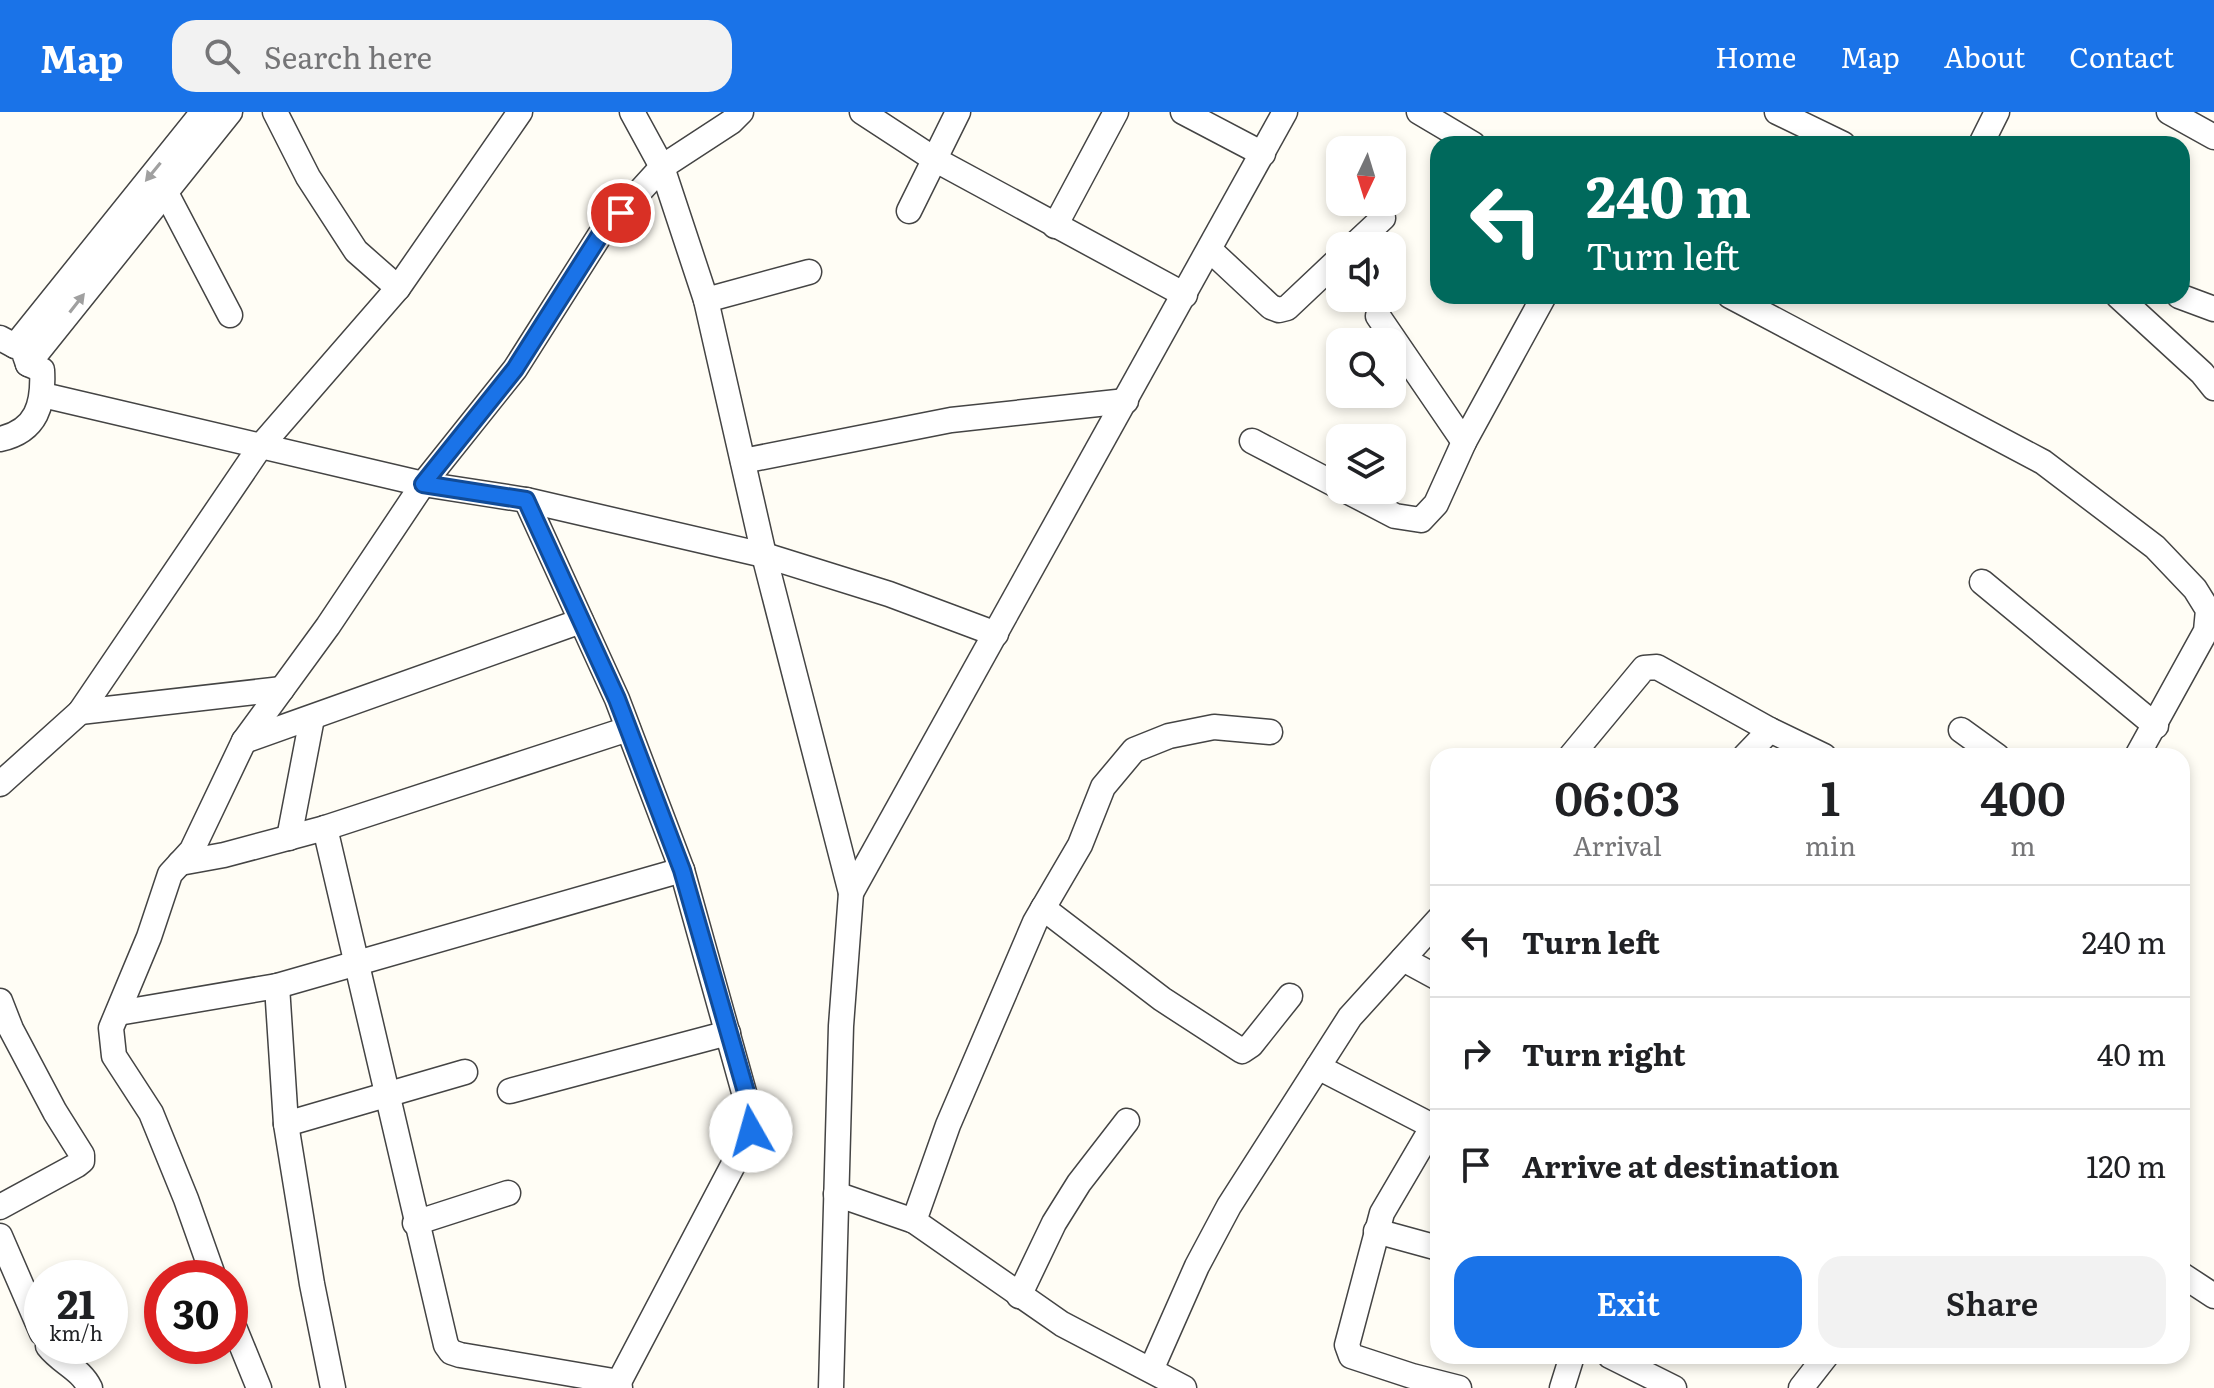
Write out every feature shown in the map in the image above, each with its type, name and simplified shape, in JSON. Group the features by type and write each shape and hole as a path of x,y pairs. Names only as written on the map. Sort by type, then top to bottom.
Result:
{"street":[{"path":"14,349 203,112"},
{"path":"14,349 165,191 230,112"},
{"path":"275,112 308,177 356,251 398,288"},
{"path":"0,784 80,712 260,447 398,288 520,112"},
{"path":"632,112 662,167 706,300 764,555 851,893 841,1026 831,1388"},
{"path":"208,1260 151,1113 114,1056 111,1028 149,937 170,874 199,836 244,741 328,626 423,484 515,369 600,235 662,167 731,122 741,112"},
{"path":"862,112 934,159 1185,295"},
{"path":"909,211 958,112"},
{"path":"1055,226 1116,112"},
{"path":"1183,112 1263,154"},
{"path":"851,893 1285,112"},
{"path":"1419,112 1460,136"},
{"path":"1777,112 1805,136"},
{"path":"1985,136 1997,112"},
{"path":"2169,112 2214,137"},
{"path":"165,191 230,315"},
{"path":"1368,232 1383,218"},
{"path":"1210,250 1271,307 1279,310 1287,308 1326,271"},
{"path":"706,300 809,272"},
{"path":"2190,300 2214,309"},
{"path":"1371,504 1395,516 1421,520 1436,504 1464,442 1540,304"},
{"path":"1745,304 2043,462 2155,547 2195,589 2211,610 2206,631 2142,748"},
{"path":"2127,304 2202,373 2214,388"},
{"path":"1378,316 1464,442"},
{"path":"0,439 12,436 27,426 37,413 43,395 42,370 14,349"},
{"path":"43,395 423,484 526,500 764,555 889,594 996,634"},
{"path":"743,461 951,420 1126,401"},
{"path":"1252,441 1326,480"},
{"path":"325,828 446,1345 451,1352 620,1385 751,1131 750,1106 682,870 628,729 526,500"},
{"path":"1982,582 2156,726"},
{"path":"244,741 581,621"},
{"path":"1578,748 1644,668 1657,667 1807,748"},
{"path":"80,712 282,689"},
{"path":"289,838 312,718"},
{"path":"914,1221 948,1125 1043,908 1080,845 1103,787 1134,750 1169,736 1214,727 1270,732"},
{"path":"180,863 224,855 325,828 628,729"},
{"path":"1753,748 1770,730"},
{"path":"1961,730 1986,748"},
{"path":"118,1013 277,986 682,870"},
{"path":"1043,908 1162,999 1242,1051 1251,1045 1290,996"},
{"path":"1151,1370 1197,1266 1229,1206 1350,1017 1430,929"},
{"path":"1403,959 1430,974"},
{"path":"277,986 286,1124 312,1284 333,1388"},
{"path":"0,1001 25,1057 82,1155 82,1161 0,1207"},
{"path":"510,1091 728,1033"},
{"path":"1318,1067 1430,1124"},
{"path":"286,1124 465,1072"},
{"path":"1019,1296 1054,1223 1079,1183 1127,1121"},
{"path":"1430,1137 1382,1213 1347,1345 1351,1356 1459,1388"},
{"path":"415,1223 508,1193"},
{"path":"836,1194 914,1221 1062,1324 1184,1388"},
{"path":"1376,1231 1430,1246"},
{"path":"0,1236 24,1291"},
{"path":"2190,1280 2214,1296"},
{"path":"248,1361 259,1388"},
{"path":"67,1364 83,1375 90,1388"},
{"path":"1562,1388 1570,1364"},
{"path":"1626,1364 1674,1388"},
{"path":"1801,1388 1820,1364"}],"route":[{"path":"621,213 600,235 515,369 423,484 526,500 617,699 682,870 750,1106 751,1131"}]}
